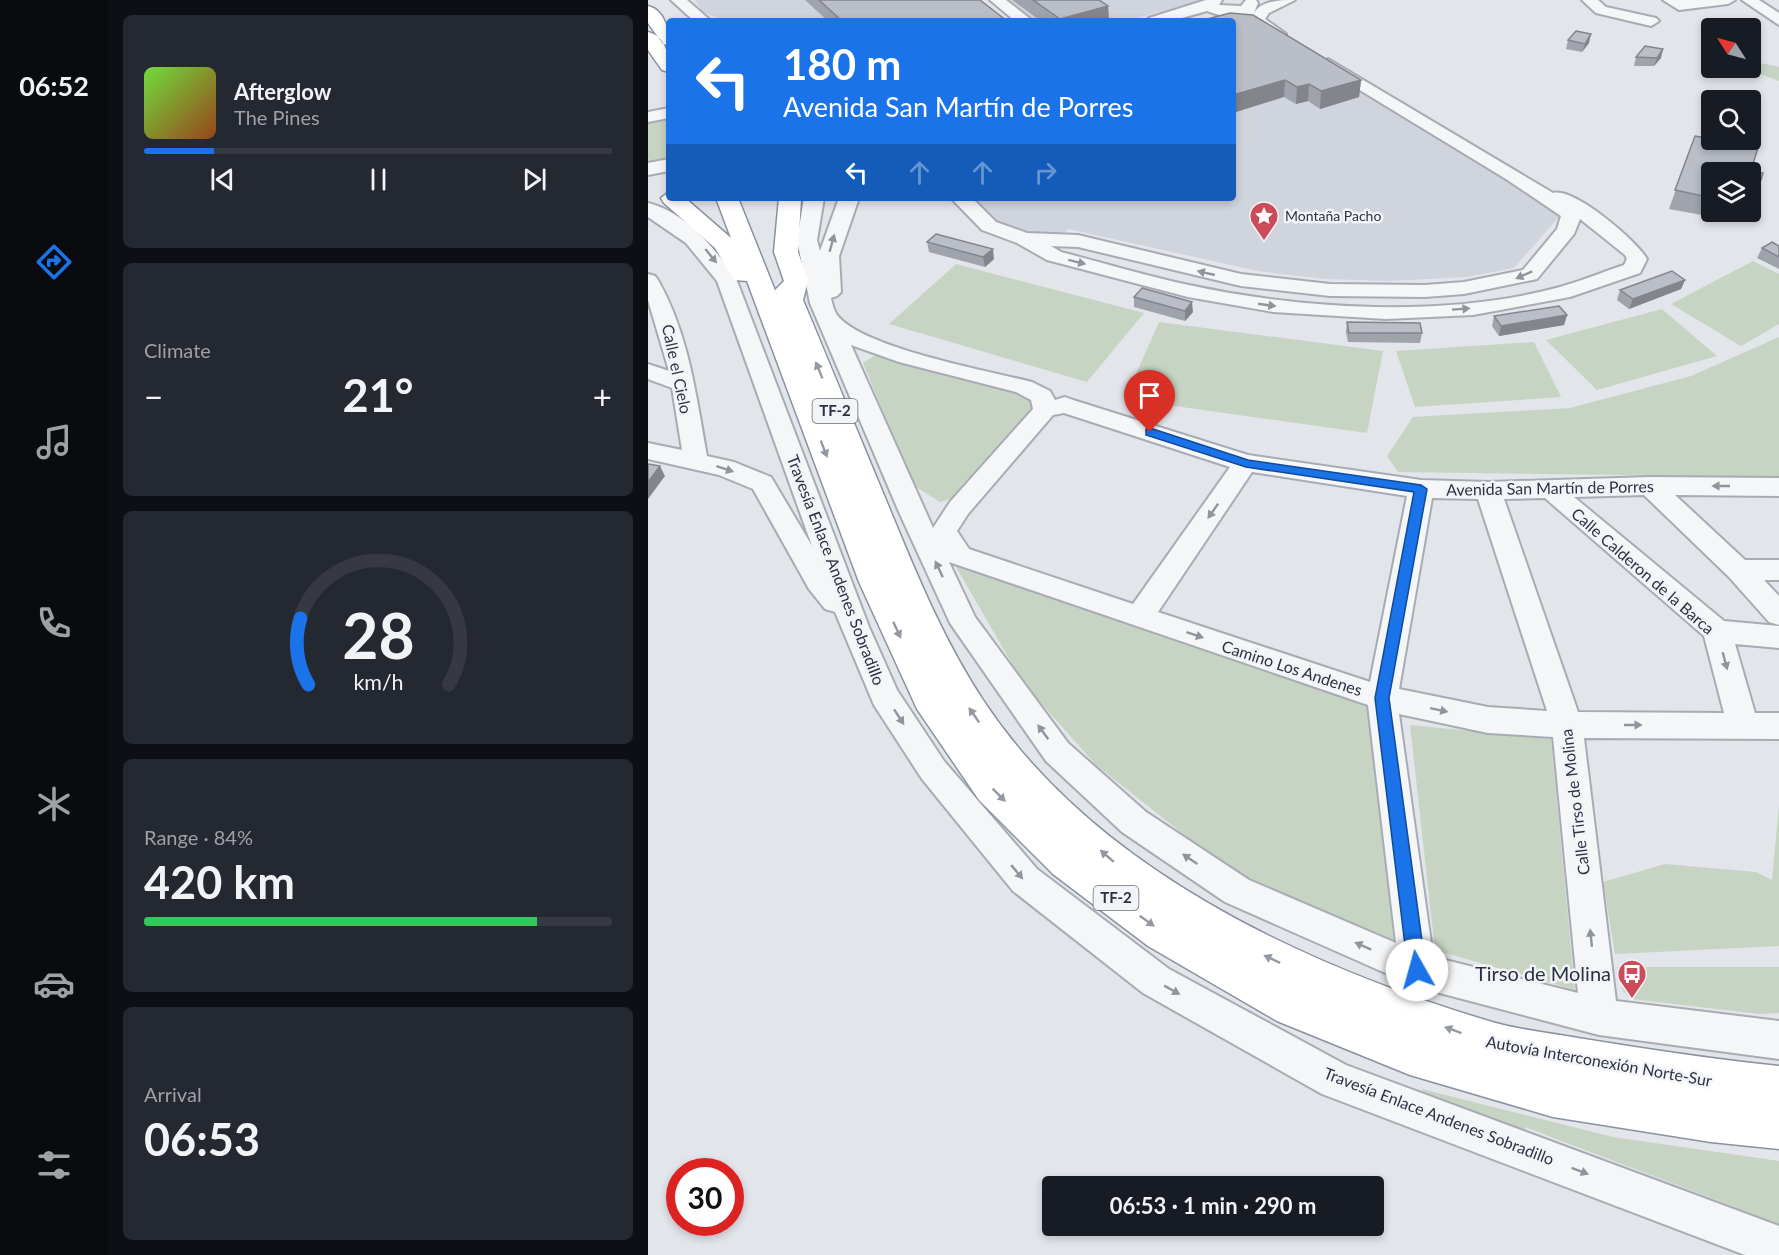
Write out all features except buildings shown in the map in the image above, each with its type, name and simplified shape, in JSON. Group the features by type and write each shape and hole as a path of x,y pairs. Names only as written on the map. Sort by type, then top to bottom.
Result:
{"highway":[{"path":"649,12 666,23"},
{"path":"649,12 666,36"},
{"path":"648,37 666,62"},
{"path":"648,183 666,193"},
{"path":"675,201 724,244 738,262 747,284 778,298 796,281 786,252 790,201"},
{"name":"Autovía Interconexión Norte-Sur","path":"729,201 778,298 932,641 971,711 1014,768 1064,819 1126,873 1224,936 1274,960 1335,988 1495,1045 1689,1079 1779,1088"},
{"name":"Autovía Interconexión Norte-Sur","path":"751,201 778,298 875,582 929,699 992,789 1067,862 1162,932 1292,1006 1410,1053 1553,1095 1711,1119 1779,1126"}],"street":[{"path":"997,0 1021,18"},
{"path":"1244,11 1278,0"},
{"path":"1172,18 1208,12 1263,10 1288,0"},
{"path":"1589,0 1601,10 1651,21"},
{"path":"1674,3 1728,0"},
{"path":"1749,0 1779,20"},
{"path":"680,2 687,18"},
{"path":"680,2 699,18"},
{"path":"1244,11 1293,43"},
{"path":"1244,11 1273,31"},
{"path":"1208,12 1235,18"},
{"path":"1236,18 1273,31"},
{"path":"1024,239 1078,241 1209,274 1286,286 1377,292 1464,288 1530,275 1567,230 1571,214 1313,55"},
{"path":"648,117 666,114"},
{"path":"648,170 666,166"},
{"path":"1525,184 1576,211 1581,219 1580,242"},
{"path":"964,201 989,226 1024,239 1054,256 1188,291 1311,310 1386,313 1473,309 1563,293 1606,279 1637,265 1633,252 1572,204 1540,184 1525,184"},
{"path":"813,201 808,222 808,254 829,320 912,512 964,623 1057,752 1134,822 1237,891 1417,970 1599,1017 1779,1040"},
{"path":"829,320 834,304 828,283 827,262 837,226 848,201"},
{"name":"Travesía Enlace Andenes Sobradillo","path":"648,209 673,222 694,238 713,258 727,280 855,627 885,696 933,770 1025,880 1156,981 1336,1080 1779,1247"},
{"path":"1580,242 1617,249 1622,256 1623,263 1606,279 1576,278 1561,269 1556,259 1580,242"},
{"name":"Calle el Cielo","path":"648,280 662,302 674,341 696,461"},
{"path":"829,320 857,340 907,357 1024,387 1042,396 1045,410"},
{"path":"648,371 681,383"},
{"name":"Avenida San Martín de Porres","path":"1045,410 1065,405 1246,464 1421,489 1779,487"},
{"name":"Camino Los Andenes","path":"1045,410 959,508 944,531 959,556 1382,698 1488,720 1567,725 1779,726"},
{"path":"648,451 725,468 762,483 819,582 855,627"},
{"path":"1139,617 1246,464"},
{"path":"1650,486 1739,570 1779,614"},
{"path":"1417,970 1382,698 1421,489"},
{"name":"Calle Tirso de Molina","path":"1488,490 1567,725 1599,1017"},
{"name":"Calle Calderon de la Barca","path":"1555,490 1557,497 1717,631 1743,726"},
{"path":"1739,570 1779,570"},
{"path":"1717,631 1779,637"}],"shaded area":[{"path":"695,0 978,0 1000,18 717,18 702,11"},
{"path":"1008,0 1206,0 1137,18 1032,18"},
{"path":"1236,26 1257,29 1565,210 1514,268 1467,277 1390,281 1325,279 1258,271 1068,229 1062,235 1017,232 993,218 977,201 1236,201"}],"green space":[{"path":"1761,63 1779,67 1779,81 1761,74"},
{"path":"666,118 666,161 648,165 648,121"},
{"path":"1753,261 1779,274 1779,324 1741,346 1671,304"},
{"path":"956,264 1144,313 1087,382 889,324"},
{"path":"1662,309 1717,356 1597,390 1546,340"},
{"path":"1159,322 1383,351 1367,433 1125,399"},
{"path":"1779,337 1779,477 1398,472 1387,456 1413,417 1570,408 1691,376"},
{"path":"1534,342 1561,397 1415,407 1396,351"},
{"path":"876,355 1034,398 1037,407 954,498 940,502 913,485 863,363"},
{"path":"955,565 1368,705 1394,944 1225,867 1096,765 1023,683"},
{"path":"1410,725 1551,739 1575,990 1435,950"},
{"path":"1779,806 1779,946 1615,954 1603,882 1665,864 1756,872 1772,880"},
{"path":"1617,967 1779,967 1779,1013 1759,1014 1632,999 1623,991"},
{"path":"1422,1089 1613,1137 1779,1161 1779,1224 1525,1127 1524,1137 1423,1100"}],"place":[{"name":"Montaña Pacho","path":"1264,242"},
{"name":"Tirso de Molina","path":"1632,1000"}],"route":[{"path":"1150,432 1246,464 1421,489 1382,698 1417,970"}]}
